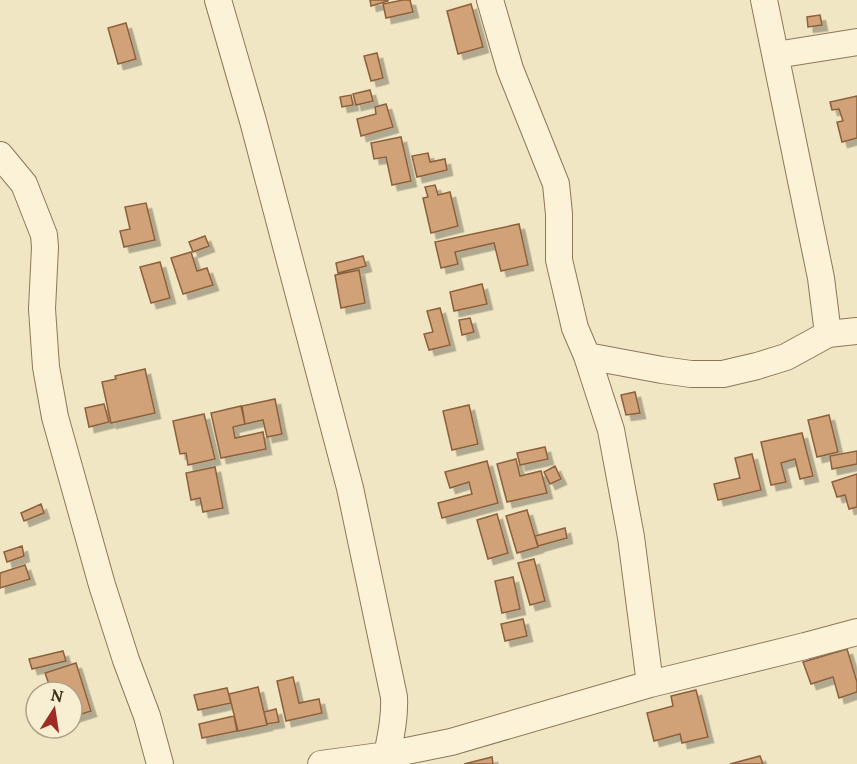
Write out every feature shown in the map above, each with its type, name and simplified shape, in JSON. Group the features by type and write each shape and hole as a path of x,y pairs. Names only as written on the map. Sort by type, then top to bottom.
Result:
{"street":[{"path":"218,0 259,144 359,527 394,697 394,717 387,755"},
{"path":"490,0 510,69 556,184 560,214 559,260 575,328 587,356 611,430 631,537 650,684"},
{"path":"764,0 821,278 828,334"},
{"path":"776,55 857,42"},
{"path":"0,155 24,184 44,235 42,309 46,367 55,417 102,585 147,716 160,764"},
{"path":"587,356 691,374 723,374 786,357 828,334 857,331"},
{"path":"321,764 387,755 451,742 650,684 857,632"}],"building":[{"path":"370,0 388,0 388,1 371,6"},
{"path":"410,0 413,12 386,18 383,4"},
{"path":"471,4 483,47 458,54 447,11"},
{"path":"820,15 822,25 808,27 807,17"},
{"path":"126,23 136,59 118,64 108,28"},
{"path":"377,53 383,78 371,81 364,56"},
{"path":"370,90 373,101 356,105 353,94"},
{"path":"351,95 353,105 342,107 340,97"},
{"path":"857,96 857,138 842,142 837,122 843,121 839,109 832,110 830,102"},
{"path":"386,104 393,127 361,136 357,119 376,114 375,107"},
{"path":"401,137 411,181 392,185 386,157 374,159 371,143"},
{"path":"428,153 430,162 445,159 447,170 417,177 412,156"},
{"path":"435,185 438,195 450,192 458,226 431,233 423,198 428,197 425,187"},
{"path":"146,203 155,240 124,247 120,231 130,229 125,207"},
{"path":"519,224 528,265 501,271 494,243 455,252 458,264 441,268 435,242"},
{"path":"205,236 209,246 193,252 189,242"},
{"path":"191,252 197,271 207,268 213,285 183,294 171,258"},
{"path":"363,256 366,266 338,273 336,263"},
{"path":"160,262 170,298 151,303 140,267"},
{"path":"359,270 365,303 341,308 335,275"},
{"path":"482,284 487,304 454,311 450,292"},
{"path":"440,308 450,345 429,350 424,334 433,332 427,311"},
{"path":"470,318 474,332 462,335 459,320"},
{"path":"145,369 155,413 111,423 102,382 116,379 115,376"},
{"path":"635,392 640,413 626,415 621,395"},
{"path":"275,399 282,434 267,437 263,420 245,424 242,406"},
{"path":"104,404 109,422 89,427 85,408"},
{"path":"469,405 478,444 452,450 443,411"},
{"path":"241,406 245,424 233,427 235,438 263,432 266,449 221,458 211,413"},
{"path":"204,414 215,459 188,465 186,453 180,454 173,421"},
{"path":"829,415 838,452 817,457 808,420"},
{"path":"802,433 813,476 800,479 795,459 781,463 786,482 771,485 761,442"},
{"path":"545,447 548,459 520,465 517,453"},
{"path":"857,451 857,464 832,469 830,456"},
{"path":"752,454 761,490 718,500 714,484 740,478 735,458"},
{"path":"516,459 520,476 541,471 547,493 507,502 497,464"},
{"path":"487,461 498,503 442,518 438,503 472,494 469,482 450,488 445,472"},
{"path":"555,466 561,479 550,484 544,472"},
{"path":"215,467 223,508 203,512 200,498 191,500 186,473"},
{"path":"857,474 857,507 849,509 845,495 837,497 832,482"},
{"path":"41,504 44,513 24,521 21,513"},
{"path":"527,510 538,547 517,553 506,516"},
{"path":"497,514 508,553 488,559 477,520"},
{"path":"565,528 567,538 538,546 535,536"},
{"path":"22,546 24,556 7,562 4,552"},
{"path":"534,559 545,601 530,605 518,563"},
{"path":"25,565 30,579 0,588 0,573"},
{"path":"513,577 520,609 502,613 495,581"},
{"path":"523,619 527,636 505,641 501,624"},
{"path":"847,649 857,682 857,692 839,698 833,677 811,684 803,662"},
{"path":"63,651 66,661 32,669 29,659"},
{"path":"76,663 81,680 48,680 45,673"},
{"path":"293,677 299,703 319,699 322,713 286,721 277,681"},
{"path":"258,687 267,725 238,731 229,694"},
{"path":"227,688 231,703 198,710 194,695"},
{"path":"84,689 91,711 84,713"},
{"path":"696,690 708,737 682,743 680,734 654,741 647,713 673,706 671,696"},
{"path":"276,709 279,722 267,724 264,712"},
{"path":"234,716 237,731 202,738 199,724"},
{"path":"760,756 763,764 730,764"},
{"path":"492,757 493,764 464,764"}]}
